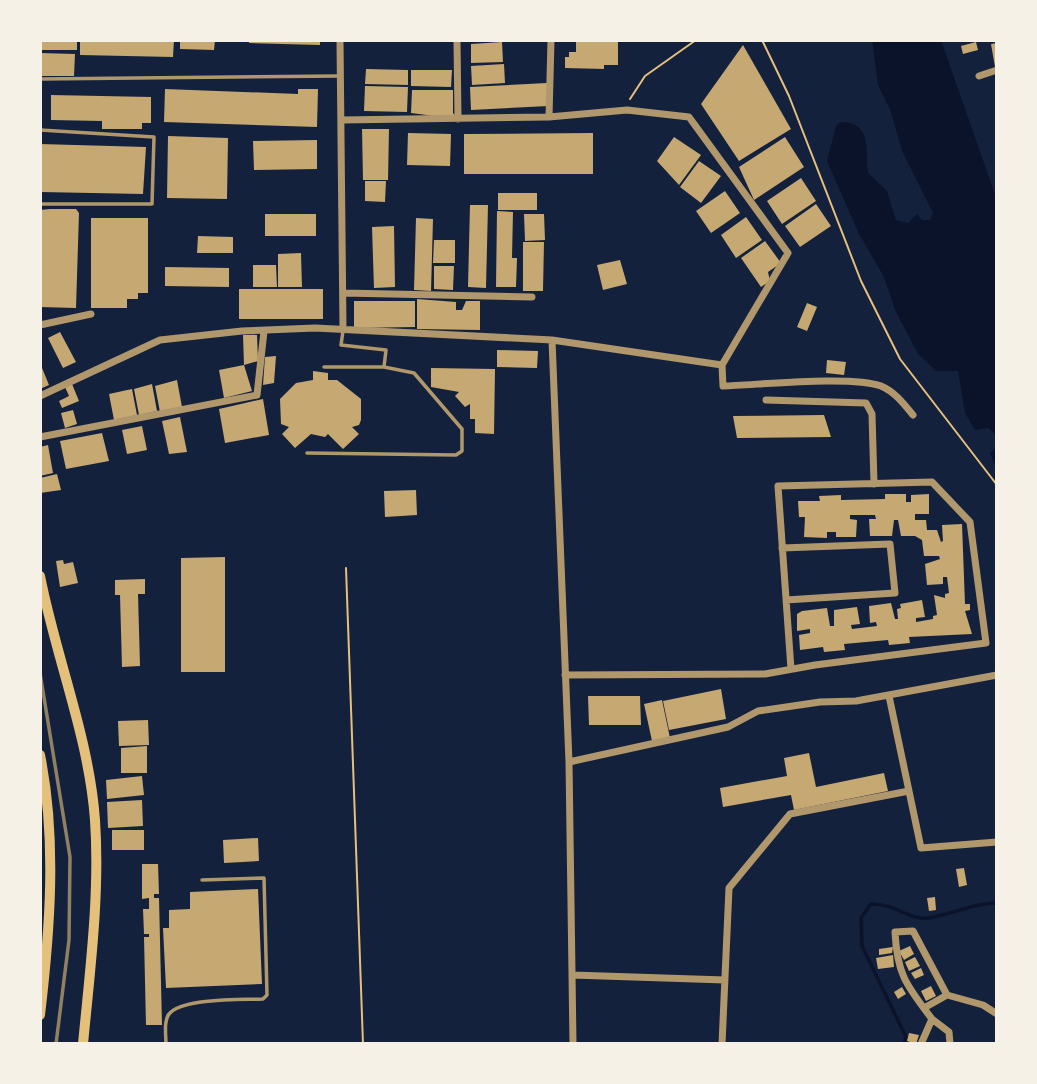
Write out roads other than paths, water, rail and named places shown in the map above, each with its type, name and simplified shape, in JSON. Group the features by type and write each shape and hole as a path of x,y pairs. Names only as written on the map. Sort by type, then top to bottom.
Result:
{"main road":[{"path":"40,576 47,614 82,738 94,820 93,928 83,1044"},
{"path":"40,755 45,799 40,1015"}],"street":[{"path":"340,40 343,329"},
{"path":"457,40 457,119"},
{"path":"549,117 551,40"},
{"path":"979,76 997,70"},
{"path":"342,120 549,117 627,110 689,117 788,253 722,365 723,386 814,382 880,386 896,395 913,415"},
{"path":"343,293 532,297"},
{"path":"40,325 91,314"},
{"path":"40,396 160,340 179,336 264,331 343,329 552,340 722,365"},
{"path":"40,436 257,395 264,331"},
{"path":"552,340 569,762 573,1044"},
{"path":"766,400 866,403 872,414 874,484"},
{"path":"565,675 765,674 986,643 970,522 932,482 778,485 790,669"},
{"path":"782,548 890,544 895,593 786,600"},
{"path":"569,762 728,727 758,711 889,696 997,675"},
{"path":"889,696 921,848 997,842"},
{"path":"722,1044 729,888 790,814 909,791"},
{"path":"947,995 913,931 895,932 896,962 907,986 932,1019 949,1032 950,1044"},
{"path":"572,975 725,980"},
{"path":"923,1008 947,995 983,1005 997,1014"},
{"path":"921,1044 932,1019"}],"lane":[{"path":"40,79 340,76"},
{"path":"40,130 154,136 152,204 40,204"},
{"path":"343,329 341,345 386,350 384,367"},
{"path":"307,453 456,456 462,451 463,429 414,373 384,367 324,367"},
{"path":"166,1044 166,1019 171,1012 189,1005 263,999 267,995 264,878 202,880"}],"water":[{"path":"872,40 941,40 997,200 997,436 988,428 975,430 965,413 958,371 936,371 918,354 895,310 884,277 859,234 827,161 836,126 840,122 858,127 863,132 867,147 868,173 887,191 896,220 908,223 917,214 922,220 930,220 933,213 902,151 891,112 878,85"},
{"path":"997,436 997,470 990,453 996,447"}],"waterway":[{"path":"904,1044 906,1037 862,946 861,918 871,904 927,918 977,905 997,903"}],"railway":[{"path":"40,673 70,857 69,940 56,1044"}]}
